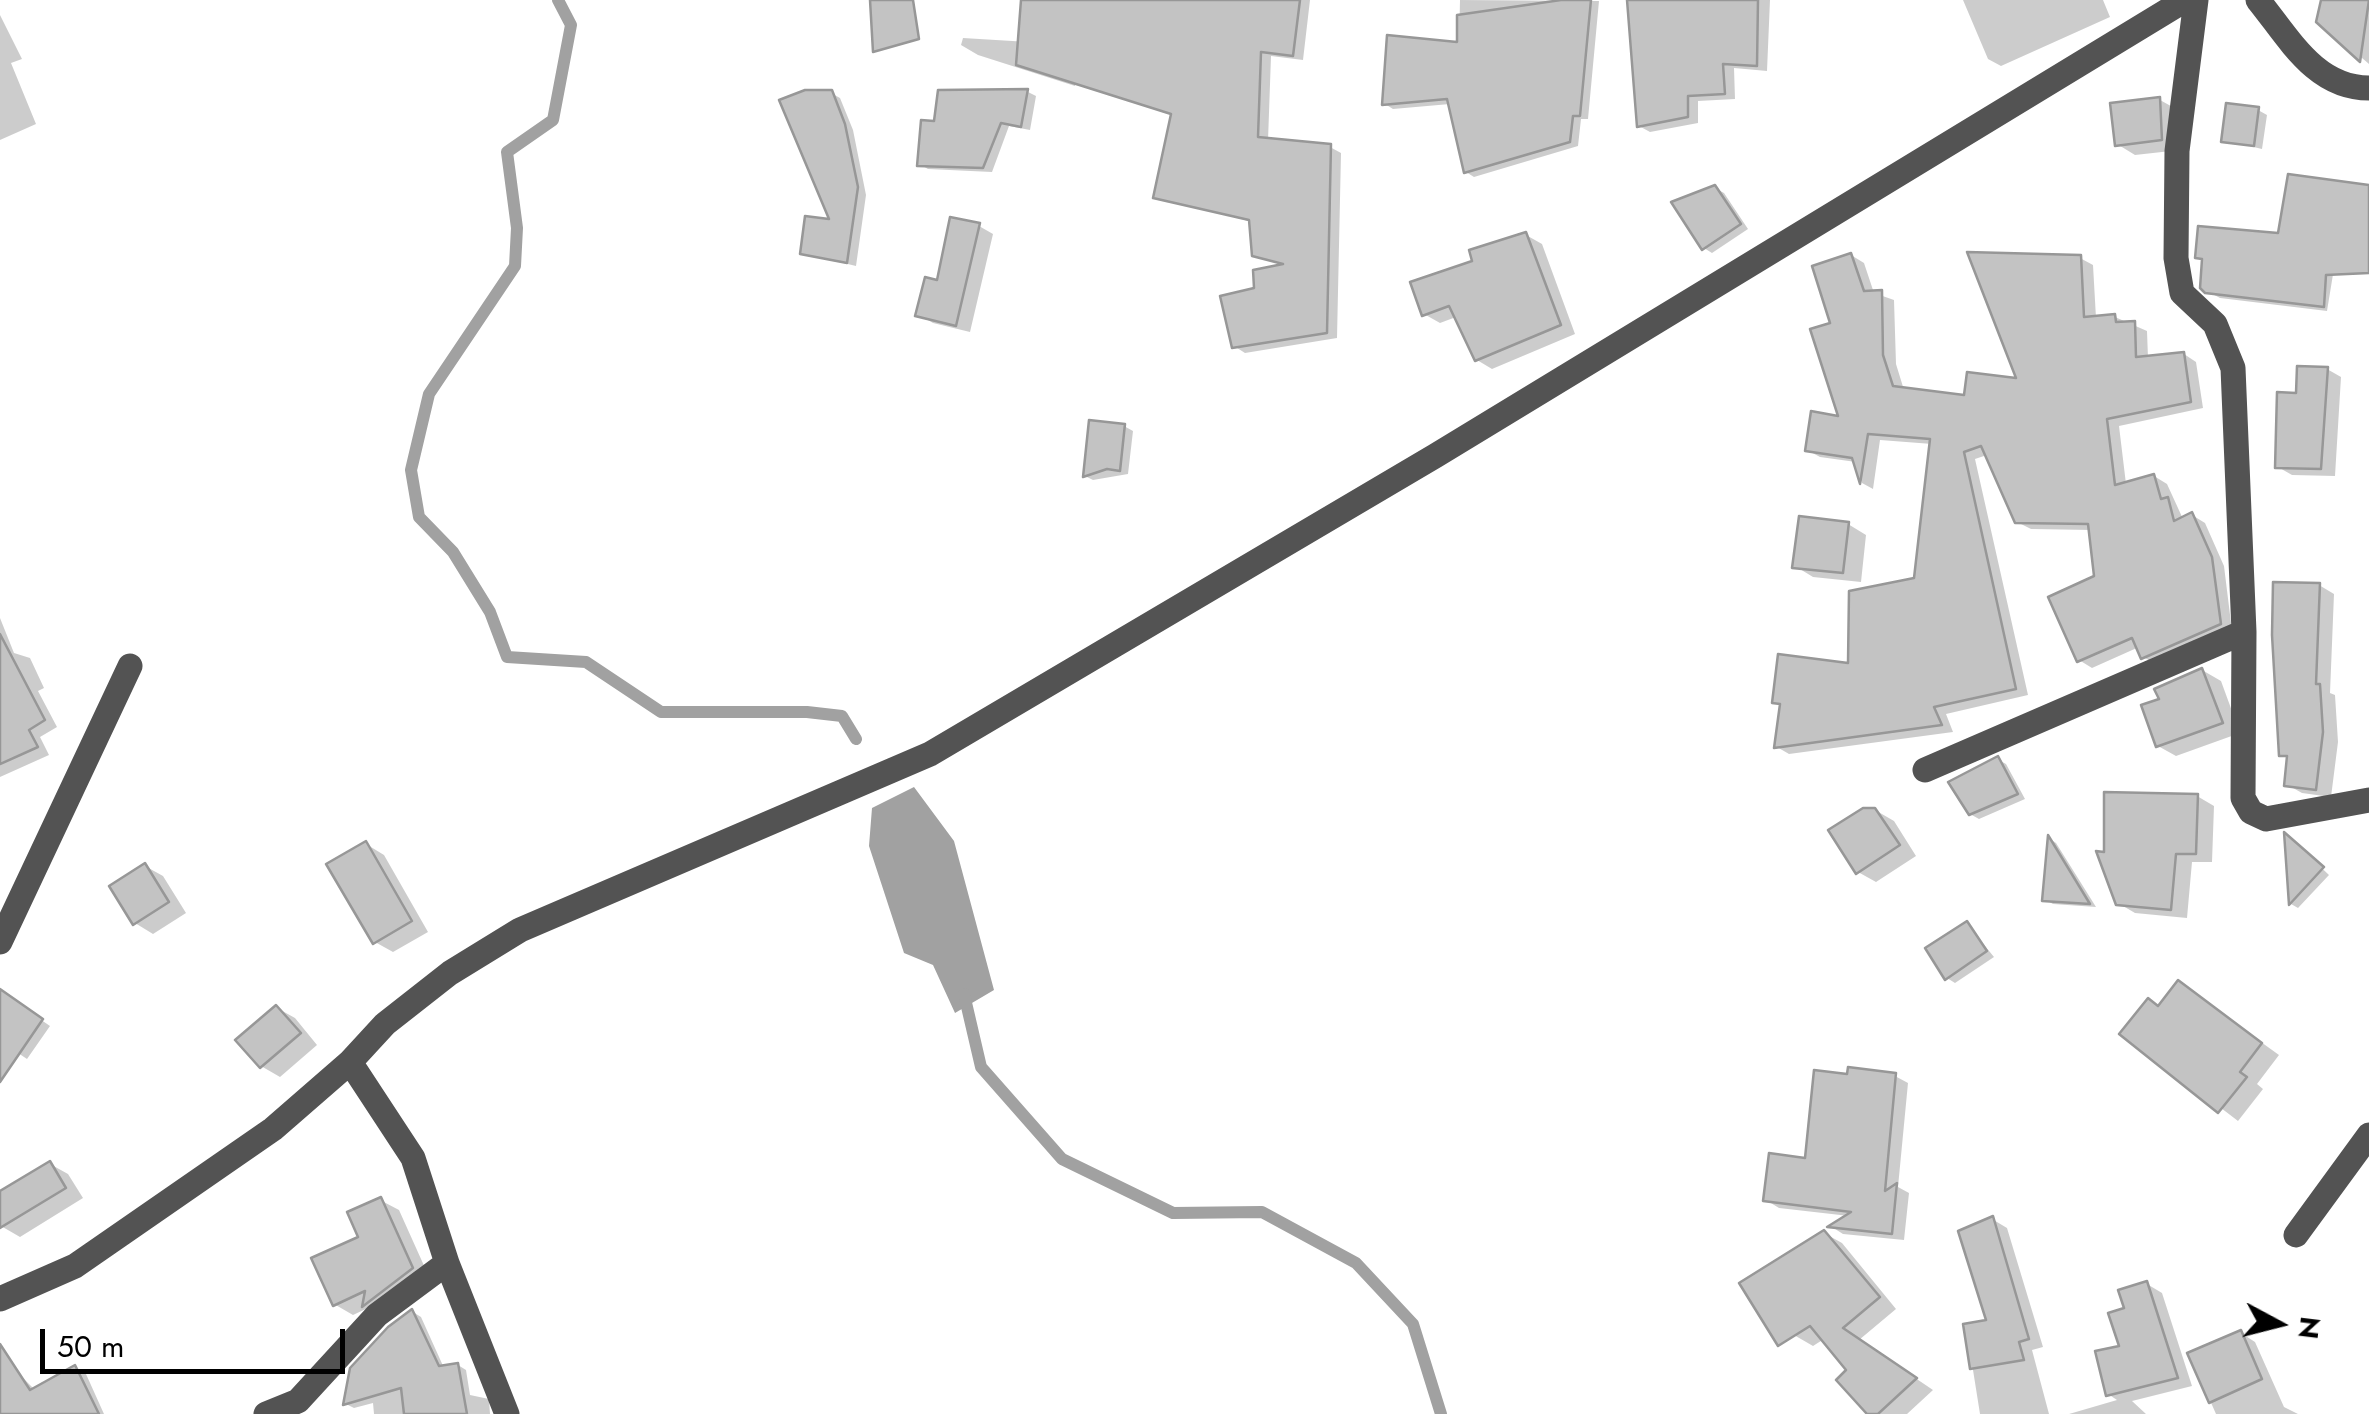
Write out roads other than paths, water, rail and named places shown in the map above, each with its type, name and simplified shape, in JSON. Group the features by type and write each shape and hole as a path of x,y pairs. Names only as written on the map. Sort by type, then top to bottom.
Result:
{"street":[{"path":"0,1299 75,1266 273,1129 350,1062 385,1024 450,973 520,930 930,754 1436,456 2185,0"},
{"path":"2196,0 2178,151 2176,258 2182,292 2215,324 2233,368 2244,632 2244,798 2251,812 2266,819 2369,800"},
{"path":"2258,0 2315,70 2331,82 2369,88"},
{"path":"1924,770 2244,632"},
{"path":"0,942 130,666"},
{"path":"350,1062 412,1158 446,1263 507,1414"},
{"path":"2296,1236 2369,1135"},
{"path":"266,1414 298,1401 377,1316 446,1263"}],"waterway":[{"path":"558,0 571,25 553,120 507,152 517,228 515,266 429,394 411,470 419,517 453,552 490,612 507,657 586,662 661,712 807,712 842,716 856,739"},
{"path":"964,994 981,1067 1062,1159 1173,1213 1262,1212 1356,1263 1413,1324 1441,1414"}]}
